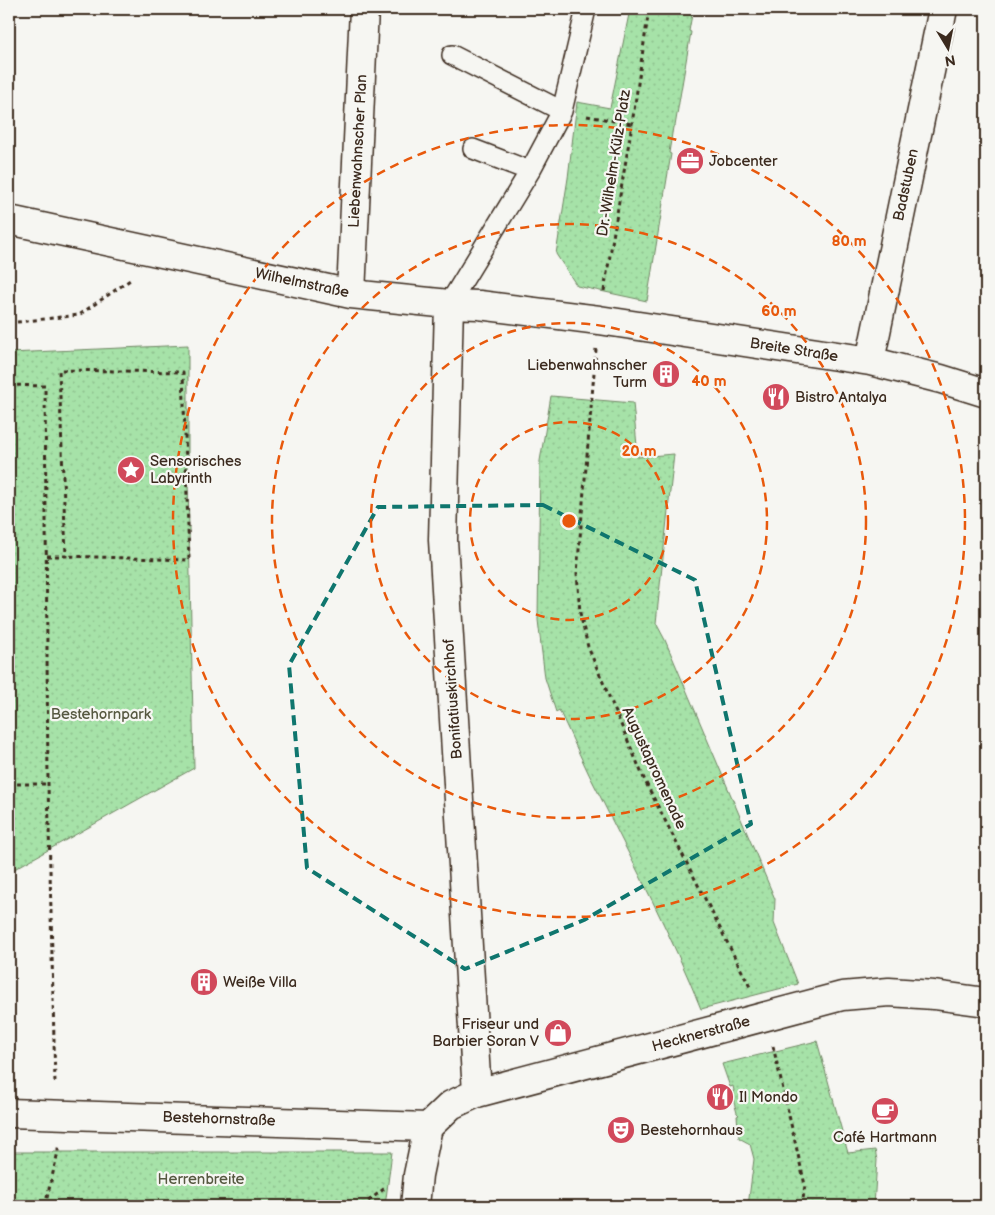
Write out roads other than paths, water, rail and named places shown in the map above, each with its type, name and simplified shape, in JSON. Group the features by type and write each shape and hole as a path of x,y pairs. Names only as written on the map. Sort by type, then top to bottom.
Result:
{"street":[{"name":"Liebenwahnscher Plan","path":"351,294 364,9"},
{"name":"Badstuben","path":"870,361 943,9"},
{"name":"Wilhelmstraße","path":"9,220 351,294 449,304 479,305 598,320"},
{"name":"Bonifatiuskirchhof","path":"449,304 443,540 477,1093"},
{"name":"Breite Straße","path":"598,320 870,361 986,393"},
{"name":"Hecknerstraße","path":"428,1127 451,1105 477,1093 842,996 889,992 934,995 986,1002"},
{"name":"Bestehornstraße","path":"9,1113 56,1113 428,1127"},
{"path":"415,1206 418,1175 428,1127"}],"lane":[{"path":"449,304 530,171 562,111 586,9"},
{"path":"452,54 562,111"},
{"path":"473,149 530,171"}],"place":[{"name":"Jobcenter","path":"690,161"},
{"name":"Liebenwahnscher Turm","path":"666,374"},
{"name":"Bistro Antalya","path":"776,397"},
{"name":"Sensorisches Labyrinth","path":"131,470"},
{"name":"Weiße Villa","path":"204,982"},
{"name":"Friseur und Barbier Soran V","path":"558,1033"},
{"name":"Il Mondo","path":"720,1097"},
{"name":"Café Hartmann","path":"885,1111"},
{"name":"Bestehornhaus","path":"621,1130"}],"park label":[{"name":"Bestehornpark","path":"101,714"},
{"name":"Herrenbreite","path":"201,1179"}]}
